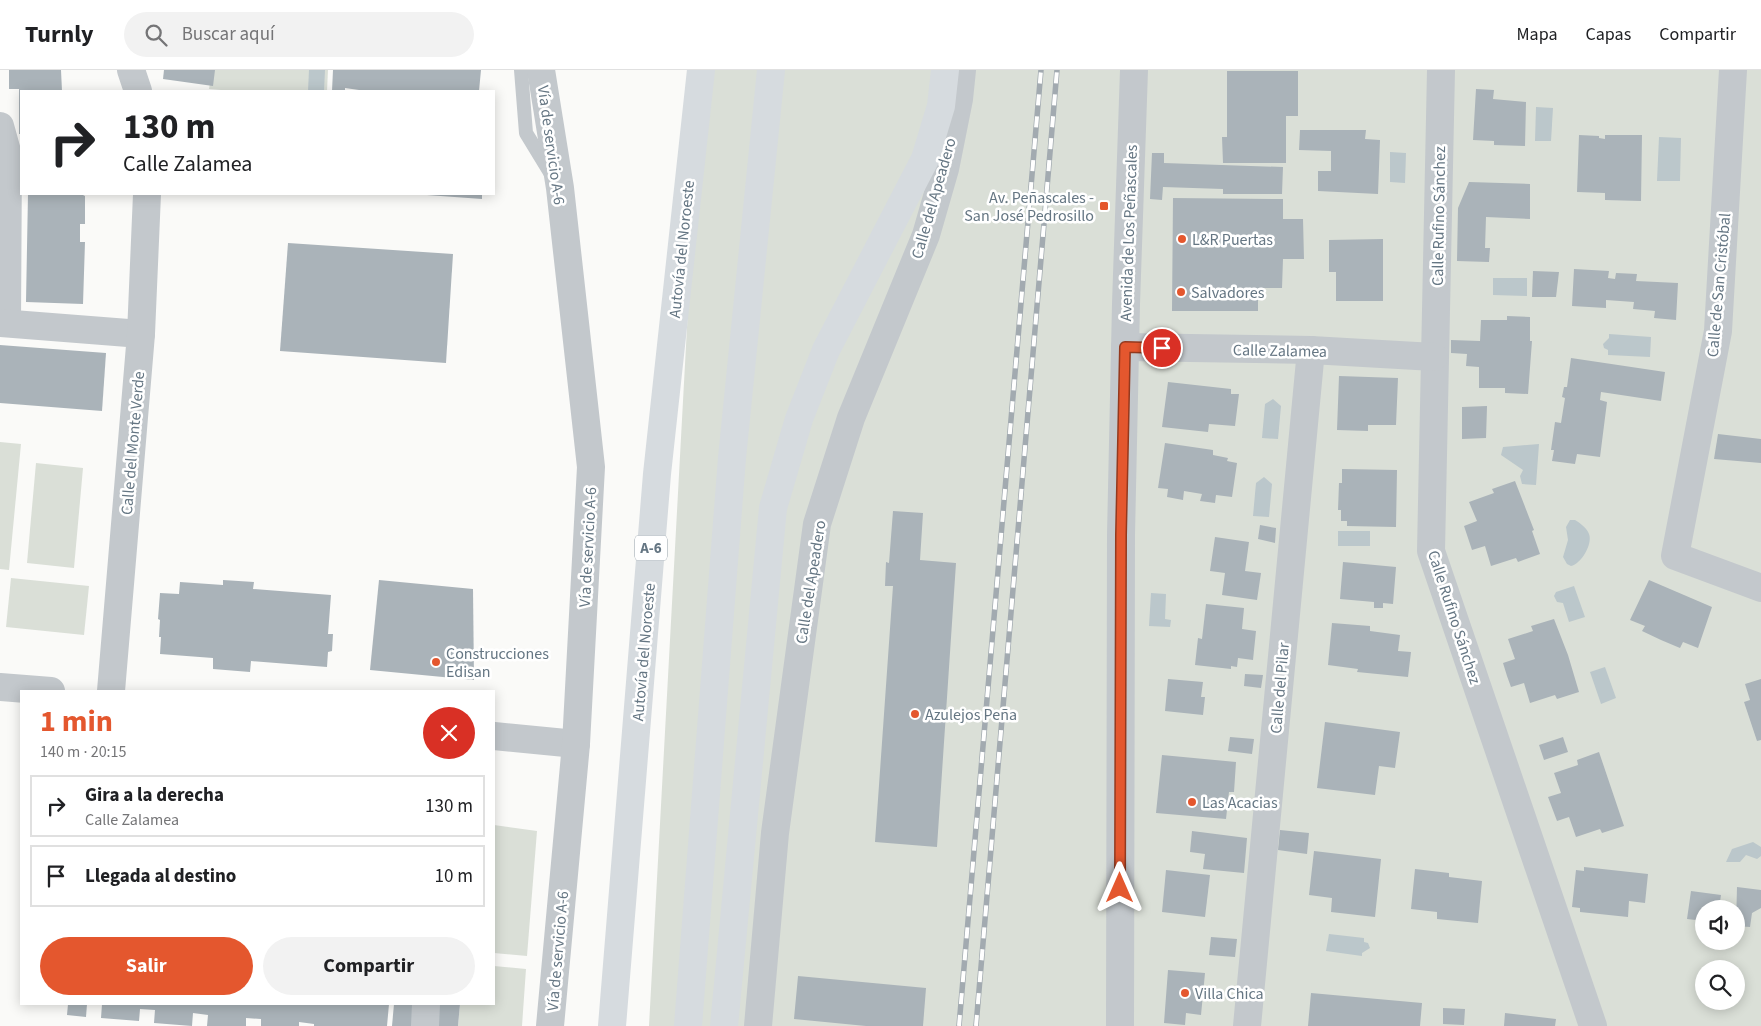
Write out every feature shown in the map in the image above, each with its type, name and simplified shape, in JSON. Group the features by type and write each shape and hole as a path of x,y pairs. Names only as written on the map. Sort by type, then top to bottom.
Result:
{"highway":[{"name":"Autovía del Noroeste","path":"612,1026 657,474 701,70"},
{"path":"688,1026 732,458 772,70"},
{"path":"724,1026 773,508 799,419 826,350 925,159 942,106 945,70"}],"street":[{"path":"131,70 138,90"},
{"name":"Vía de servicio A-6","path":"542,70 560,188 591,467 576,744 550,1026"},
{"name":"Calle del Apeadero","path":"758,1026 775,833 817,524 851,418 926,236 945,169 960,99 962,70"},
{"name":"Avenida de Los Peñascales","path":"1120,1026 1121,545 1134,70"},
{"name":"Calle Rufino Sánchez","path":"1442,70 1431,551 1593,1026"},
{"name":"Calle de San Cristóbal","path":"1733,70 1718,331 1675,556 1761,588"},
{"path":"0,126 8,155 4,323 141,334"},
{"name":"Calle del Monte Verde","path":"112,690 141,334 148,195"},
{"name":"Calle Zalamea","path":"1125,347 1311,350 1434,357"},
{"name":"Calle del Pilar","path":"1247,1026 1311,350"},
{"path":"0,687 38,690"},
{"path":"495,736 576,744"},
{"path":"425,1026 426,1005"}],"lane":[{"path":"521,70 526,133 560,188"}],"shaded area":[{"path":"212,70 328,70 327,90 209,89"},
{"path":"309,70 325,70 324,90 308,90"},
{"path":"701,70 1761,70 1761,1026 649,1026"},
{"path":"1536,107 1553,108 1551,141 1535,141"},
{"path":"1659,137 1681,138 1680,181 1657,181"},
{"path":"1390,152 1406,153 1405,183 1390,182"},
{"path":"1493,278 1527,278 1527,296 1493,295"},
{"path":"1609,334 1651,337 1650,357 1608,355 1608,350 1604,348 1603,344 1609,338"},
{"path":"1273,399 1281,406 1278,439 1262,438 1265,404"},
{"path":"0,442 21,444 9,570 0,569"},
{"path":"1539,444 1536,485 1522,484 1520,476 1523,470 1501,455 1503,447"},
{"path":"36,463 83,468 74,568 27,563"},
{"path":"1264,477 1272,484 1269,517 1253,516 1256,483"},
{"path":"1570,520 1575,520 1583,526 1590,538 1588,548 1582,558 1571,566 1567,564 1563,557 1568,540 1566,527"},
{"path":"1338,531 1370,531 1370,546 1338,546"},
{"path":"11,578 89,586 84,635 6,627"},
{"path":"1574,586 1585,617 1569,622 1563,603 1557,602 1554,596 1556,592"},
{"path":"1151,593 1166,594 1165,619 1171,620 1170,627 1149,626"},
{"path":"1605,667 1616,698 1601,704 1590,672"},
{"path":"495,825 537,831 527,956 495,953"},
{"path":"1753,842 1761,847 1761,856 1757,859 1746,855 1740,862 1726,862 1732,849"},
{"path":"1329,934 1364,938 1364,942 1368,943 1370,948 1362,953 1362,956 1326,951"},
{"path":"495,966 526,969 522,1026 458,1026 460,1005 495,1005"}],"building":[{"path":"9,70 61,70 62,90 20,90 20,134 19,89 9,89"},
{"path":"164,70 215,70 213,86 163,79"},
{"path":"333,70 481,70 479,90 359,90 345,88 345,90 332,90"},
{"path":"1227,71 1298,71 1298,116 1286,116 1286,163 1223,163 1222,137 1227,137"},
{"path":"1476,89 1494,90 1493,99 1526,102 1525,146 1494,145 1494,141 1473,140"},
{"path":"1300,130 1366,130 1365,139 1380,140 1378,194 1318,191 1318,171 1331,171 1331,151 1299,150"},
{"path":"1579,135 1599,136 1599,138 1605,139 1605,135 1642,135 1641,201 1605,200 1605,193 1577,192"},
{"path":"1152,153 1164,153 1164,163 1283,167 1282,194 1223,194 1223,189 1163,187 1162,200 1150,199"},
{"path":"1469,182 1530,184 1530,219 1486,217 1485,248 1490,248 1489,262 1457,261 1458,208"},
{"path":"28,195 85,196 85,224 80,224 80,242 85,242 83,304 26,302"},
{"path":"427,195 482,195 482,199"},
{"path":"1173,198 1283,199 1283,219 1303,219 1304,259 1283,259 1282,288 1258,288 1258,311 1172,311"},
{"path":"1383,239 1383,301 1336,301 1336,272 1329,272 1329,240"},
{"path":"288,243 453,254 446,363 280,351"},
{"path":"1574,269 1609,271 1608,278 1615,279 1616,273 1637,274 1636,281 1678,283 1676,320 1654,318 1655,311 1633,309 1634,302 1606,300 1606,308 1572,306"},
{"path":"1533,271 1559,272 1556,297 1532,297"},
{"path":"1507,316 1530,317 1530,341 1532,341 1528,394 1505,393 1505,388 1479,388 1479,367 1466,366 1467,354 1451,353 1451,340 1480,341 1481,320 1507,320"},
{"path":"0,345 106,353 102,411 0,403"},
{"path":"1571,358 1665,372 1661,401 1601,392 1600,400 1607,402 1600,457 1577,454 1575,464 1552,461 1554,450 1551,450 1555,422 1561,423 1565,398 1562,397 1564,387 1567,387"},
{"path":"1339,376 1398,378 1396,425 1368,425 1368,431 1337,430"},
{"path":"1168,382 1231,389 1231,394 1239,394 1235,426 1209,424 1208,432 1162,427"},
{"path":"1487,406 1486,438 1462,439 1462,407"},
{"path":"1718,434 1761,439 1761,463 1714,459"},
{"path":"1165,443 1213,450 1213,455 1228,458 1227,461 1237,463 1232,497 1216,495 1215,503 1200,501 1202,494 1184,491 1183,500 1167,497 1168,489 1158,488"},
{"path":"1342,469 1397,470 1396,527 1347,526 1347,521 1341,521 1341,510 1338,510 1339,483 1342,483"},
{"path":"1515,481 1534,530 1532,531 1540,554 1518,562 1516,558 1491,566 1485,546 1472,550 1464,526 1477,521 1469,502 1494,493 1492,489"},
{"name":"Azulejos Peña","path":"893,511 923,513 920,560 956,563 937,847 875,842 893,586 885,586 886,562 889,563"},
{"path":"1260,525 1276,528 1275,543 1258,539"},
{"path":"1215,537 1249,542 1245,571 1261,573 1257,600 1222,595 1225,573 1210,571"},
{"path":"1343,562 1396,567 1393,604 1383,603 1383,608 1374,608 1374,602 1340,599"},
{"path":"223,580 254,582 253,589 331,595 328,634 333,634 332,651 328,652 327,667 251,661 250,672 213,669 213,658 160,654 161,637 159,637 160,620 158,619 160,593 179,594 180,582 223,585"},
{"path":"379,580 473,589 474,680 370,670"},
{"path":"1649,580 1712,607 1698,648 1683,642 1680,648 1642,631 1645,626 1630,620"},
{"path":"1206,604 1244,608 1242,629 1256,631 1253,660 1238,658 1237,667 1231,666 1231,669 1195,665 1198,638 1202,639"},
{"path":"1554,619 1568,655 1579,692 1557,699 1555,695 1530,703 1524,683 1511,687 1507,676 1503,663 1515,659 1508,639 1533,631 1531,626"},
{"path":"1332,623 1370,626 1370,631 1400,635 1398,651 1411,652 1408,677 1357,672 1358,669 1328,665"},
{"path":"1245,674 1263,675 1261,688 1244,686"},
{"path":"1168,679 1203,682 1201,697 1205,697 1203,715 1165,711"},
{"path":"1761,679 1761,740 1757,741 1744,702 1750,700 1745,684"},
{"path":"1325,722 1400,732 1395,768 1379,766 1375,795 1317,788"},
{"path":"1230,737 1254,739 1252,754 1228,751"},
{"path":"1563,737 1568,752 1544,760 1539,745"},
{"path":"1599,752 1624,826 1602,833 1600,829 1576,837 1569,817 1557,821 1548,797 1561,793 1554,773 1578,765 1577,760"},
{"path":"1162,755 1236,762 1234,792 1229,792 1226,819 1156,813"},
{"path":"1280,830 1309,833 1307,854 1278,850"},
{"path":"1192,831 1247,838 1244,873 1203,869 1205,854 1190,852"},
{"path":"1314,851 1381,859 1375,917 1331,912 1332,898 1309,895"},
{"path":"1584,867 1648,874 1645,903 1629,901 1628,917 1580,912 1580,908 1572,907 1576,870 1584,871"},
{"path":"1415,869 1449,873 1449,877 1482,881 1478,923 1437,919 1437,912 1411,909"},
{"path":"1166,870 1210,875 1205,917 1162,912"},
{"path":"1737,887 1761,890 1761,908 1752,913 1750,927 1745,927 1745,900 1737,900"},
{"path":"1691,891 1721,895 1720,900 1695,900 1695,920 1687,919"},
{"path":"1211,937 1237,939 1235,957 1209,955"},
{"name":"Villa Chica","path":"1168,970 1205,973 1201,1015 1186,1013 1185,1025 1164,1023"},
{"path":"798,976 926,988 923,1026 866,1026 794,1019"},
{"path":"1311,993 1422,1003 1420,1026 1308,1026"},
{"path":"68,1005 87,1005 86,1017 67,1015"},
{"path":"102,1005 389,1005 387,1026 314,1026 314,1024 299,1022 299,1026 261,1026 261,1019 246,1018 246,1026 207,1026 208,1015 193,1013 192,1026 154,1023 155,1010 140,1009 139,1021 101,1018"},
{"path":"394,1005 416,1005 414,1026 392,1026"},
{"path":"436,1005 460,1005 458,1026 434,1026"},
{"path":"1443,1008 1465,1009 1464,1025 1443,1024"},
{"path":"1505,1013 1556,1019 1555,1026 1504,1026"}],"railway":[{"path":"959,1026 1041,70"},
{"path":"976,1026 1057,70"}],"place":[{"name":"Av. Peñascales - San José Pedrosillo","path":"1104,206"},
{"name":"L&R Puertas","path":"1182,239"},
{"name":"Salvadores","path":"1181,292"},
{"name":"Construcciones Edisan","path":"436,662"},
{"name":"Azulejos Peña","path":"915,714"},
{"name":"Las Acacias","path":"1192,802"},
{"name":"Villa Chica","path":"1185,993"}],"route":[{"path":"1120,888 1121,535 1125,347 1162,348"}]}
